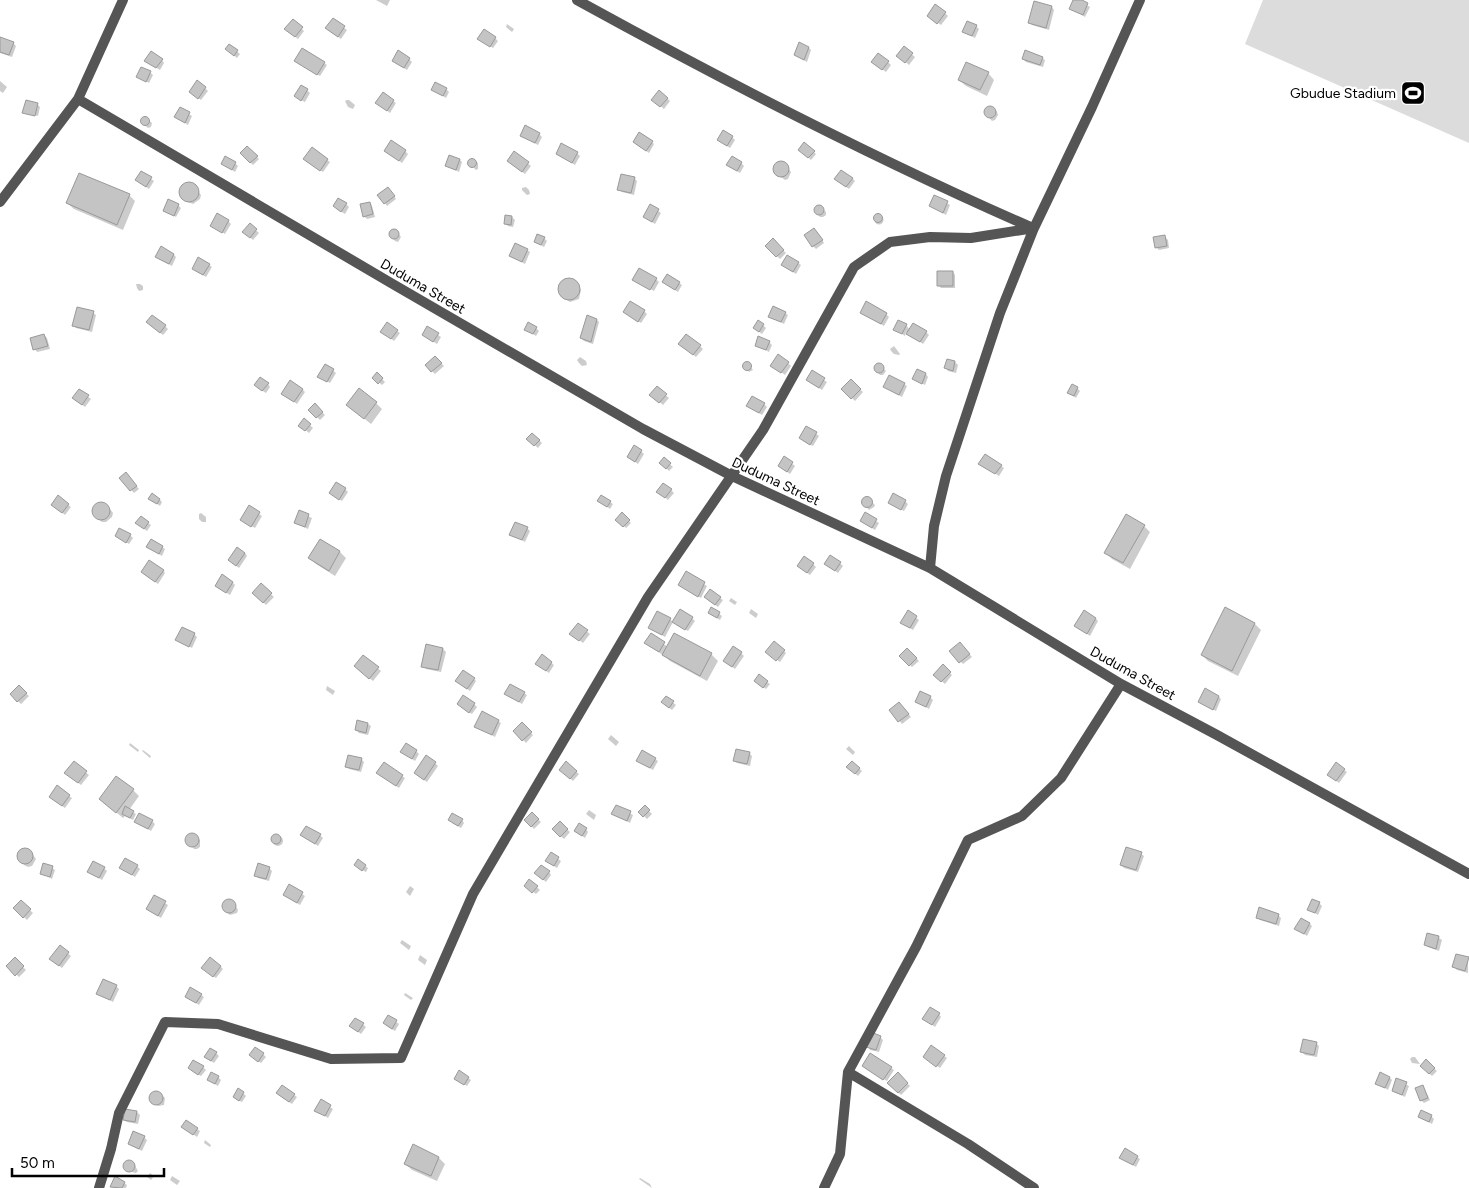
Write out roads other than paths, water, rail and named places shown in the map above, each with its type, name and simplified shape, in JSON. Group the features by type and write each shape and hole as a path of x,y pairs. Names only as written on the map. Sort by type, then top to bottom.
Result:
{"street":[{"path":"0,202 78,99 122,0"},
{"path":"577,0 738,87 884,160 1034,228"},
{"path":"930,568 934,526 946,476 1000,313 1034,228 1092,107 1140,0"},
{"name":"Duduma Street","path":"78,99 643,429 732,476 930,568 1121,684 1218,735 1469,874"},
{"path":"99,1188 111,1150 119,1113 165,1022 218,1024 330,1059 401,1058 473,894 648,597 762,430 854,267 890,242 930,237 971,238 1034,228"},
{"path":"824,1188 840,1154 848,1072 916,947 968,840 1022,816 1061,778 1121,684"},
{"path":"848,1072 968,1144 1034,1188"}],"place":[{"name":"Gbudue Stadium","path":"1413,93"}]}
